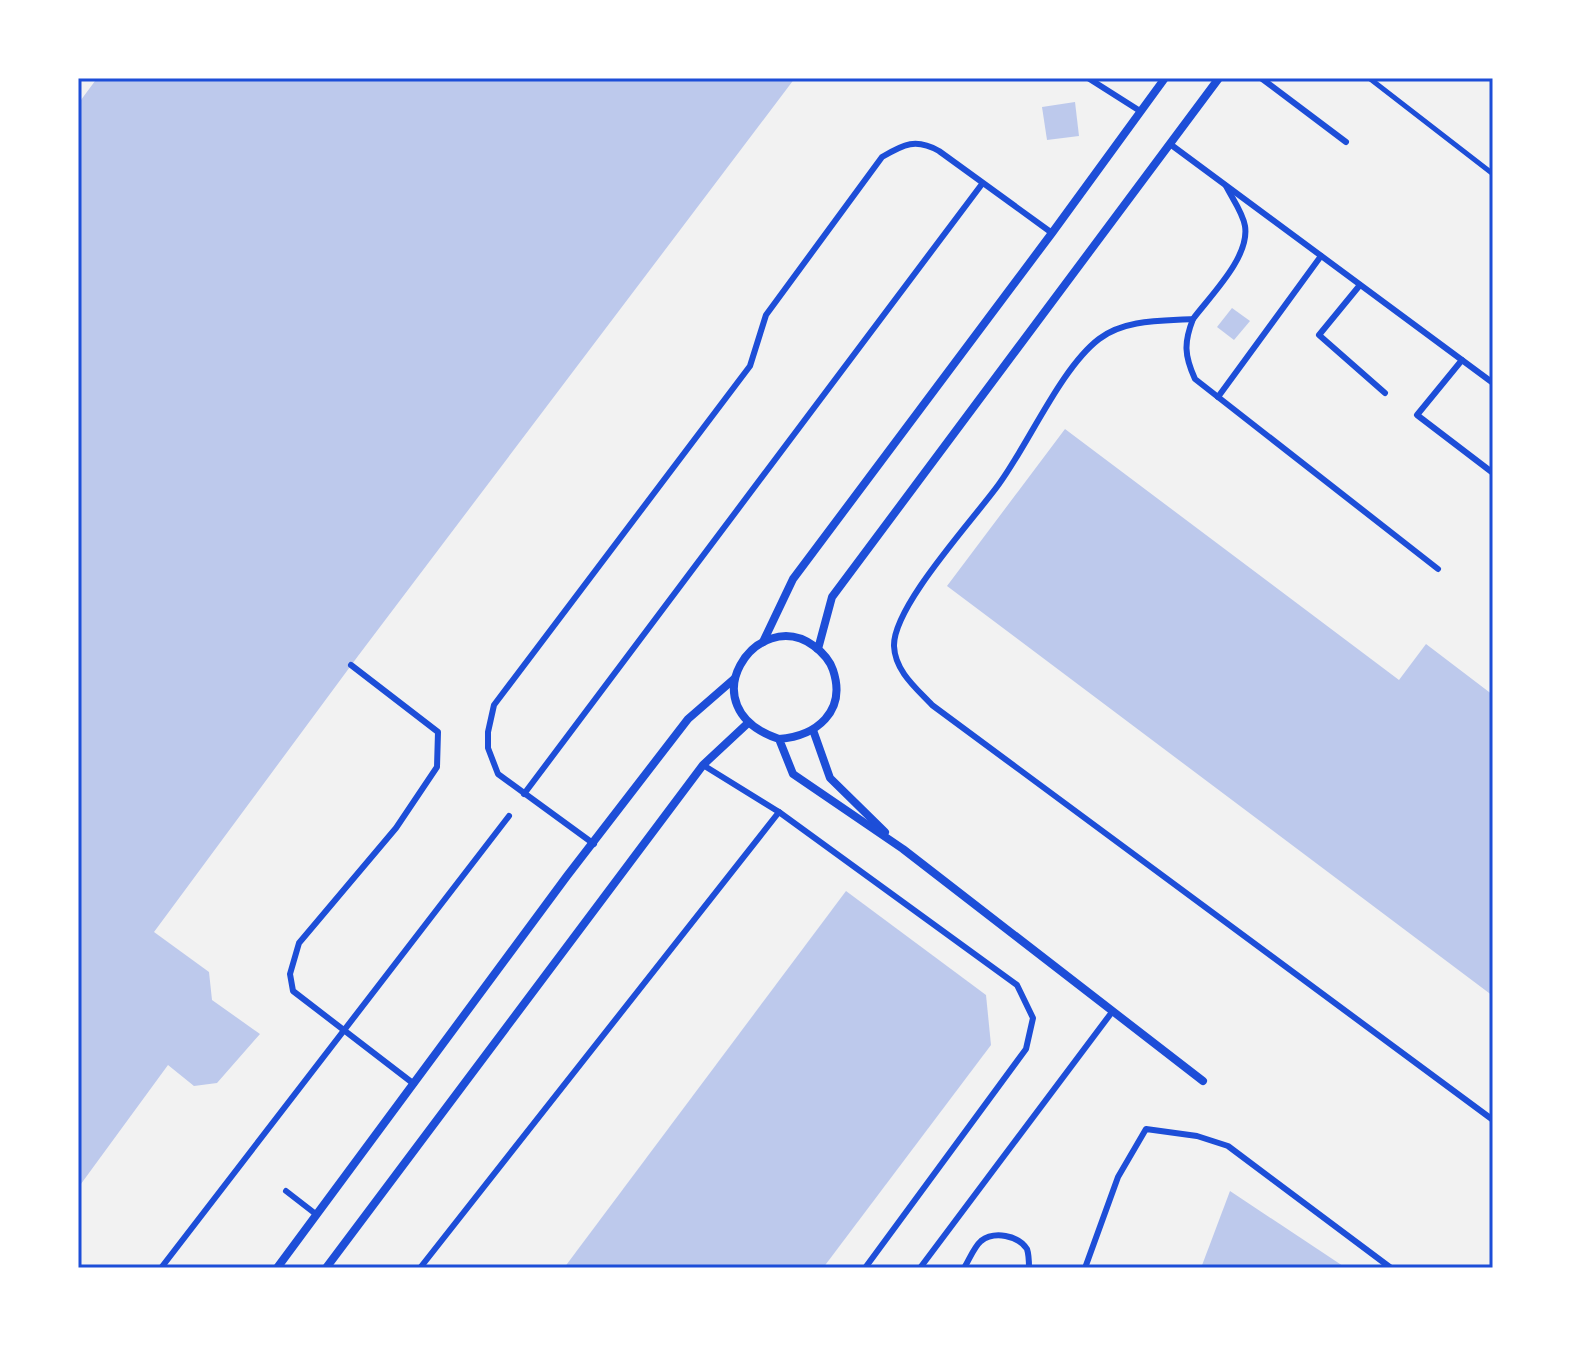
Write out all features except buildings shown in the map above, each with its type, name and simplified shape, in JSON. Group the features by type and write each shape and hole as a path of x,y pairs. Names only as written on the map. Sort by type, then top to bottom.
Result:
{"street":[{"path":"763,642 793,579 1165,78"},
{"path":"818,649 832,597 1219,78"},
{"path":"790,637 808,642 818,649 833,668 836,689 832,710 819,727 800,737 779,739 759,733 748,723 735,700 734,679 742,659 755,646 772,639 790,637"},
{"path":"277,1268 567,876 688,719 734,679"},
{"path":"326,1268 703,765 748,723"},
{"path":"813,730 830,778 903,849"},
{"path":"779,739 793,774 903,849 1203,1081"}],"lane":[{"path":"1088,78 1140,111"},
{"path":"1261,78 1346,142"},
{"path":"594,844 498,774 488,748 494,705 750,366 766,315 882,157 901,146 923,142 1052,233"},
{"path":"1170,144 1493,383"},
{"path":"524,794 982,184"},
{"path":"1226,186 1245,224 1245,242 1240,257 1193,319 1185,339 1188,365 1195,379 1438,569"},
{"path":"1218,397 1321,256"},
{"path":"1360,285 1319,335 1385,393"},
{"path":"1193,319 1132,324 1100,337 1076,362 1001,482 904,608 894,644 900,671 932,705 1493,1120"},
{"path":"1462,360 1417,415 1493,473"},
{"path":"351,665 438,732 437,767 396,828 299,943 290,974 293,991 414,1084"},
{"path":"703,765 779,812 1017,985 1033,1018 1026,1049 865,1268"},
{"path":"420,1268 779,812"},
{"path":"161,1268 509,816"},
{"path":"920,1268 1112,1012"},
{"path":"1085,1268 1118,1177 1146,1129 1197,1136 1228,1146 1391,1268"},
{"path":"286,1191 317,1215"},
{"path":"964,1268 980,1242 992,1236 1004,1236 1019,1241 1028,1252 1029,1268"}],"path":[{"path":"1369,78 1493,174"}]}
